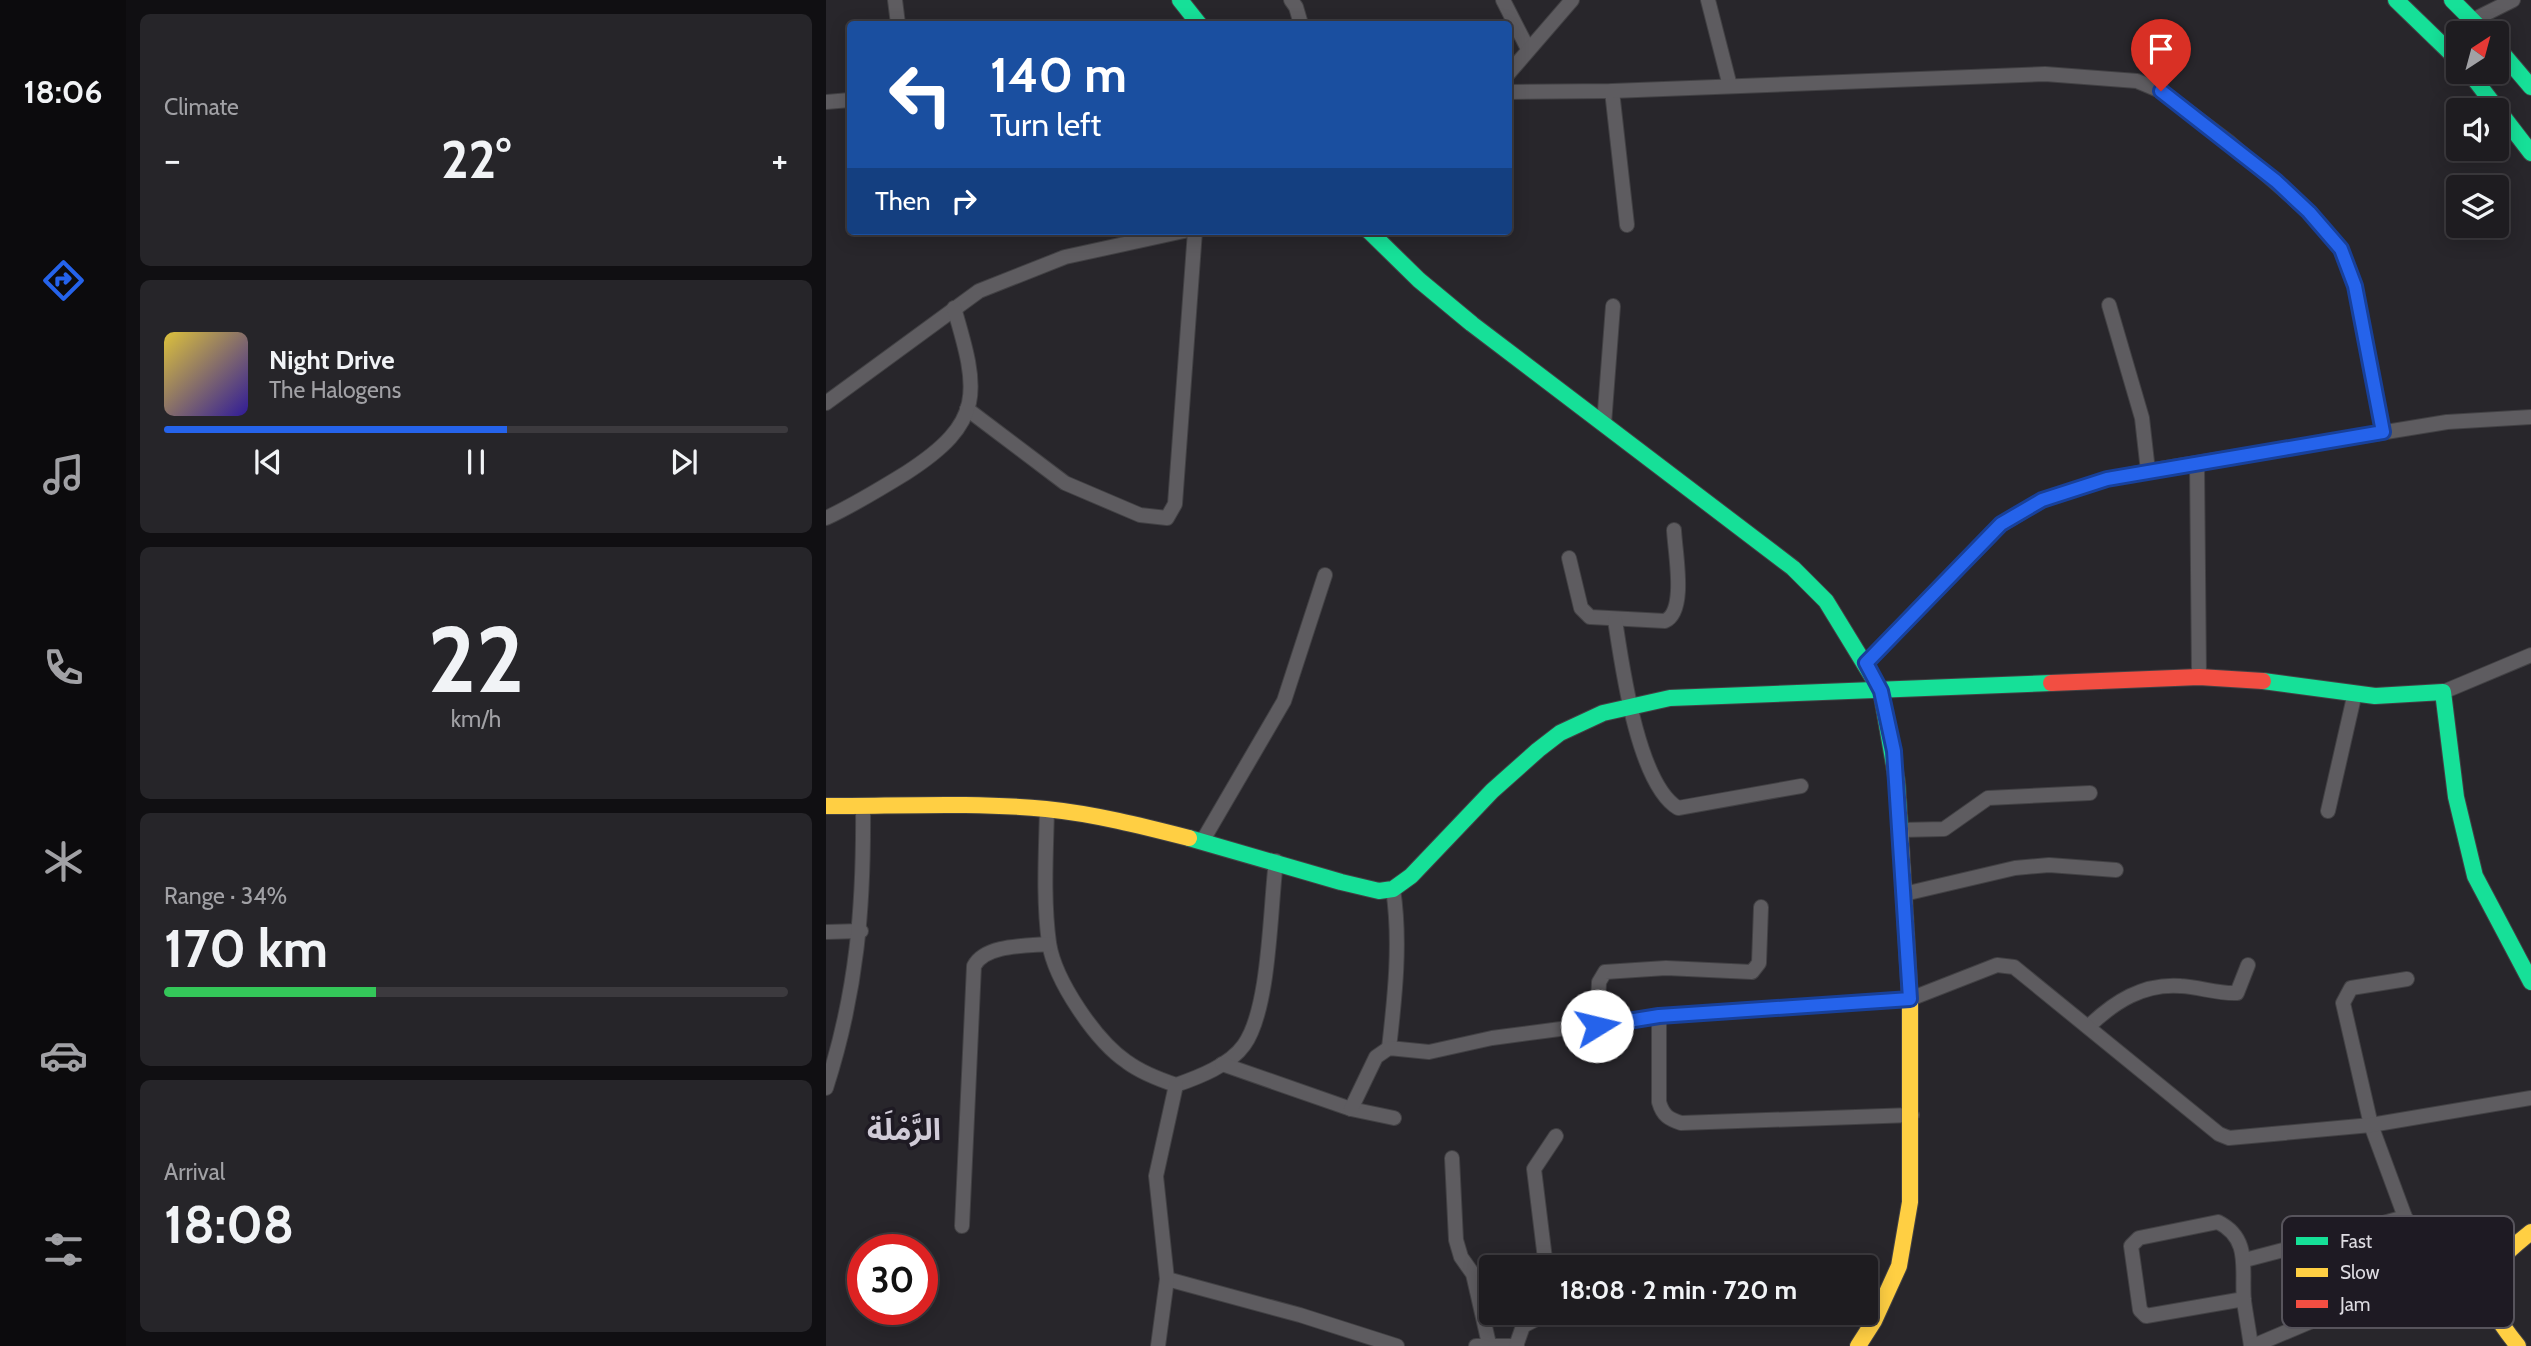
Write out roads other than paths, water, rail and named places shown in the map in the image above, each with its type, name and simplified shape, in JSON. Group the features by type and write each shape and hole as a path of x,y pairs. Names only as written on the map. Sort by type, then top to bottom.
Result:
{"street":[{"path":"895,0 898,21"},
{"path":"1180,0 1197,21"},
{"path":"1503,0 1528,49"},
{"path":"1512,69 1572,0"},
{"path":"1708,0 1730,86"},
{"path":"2396,0 2446,48"},
{"path":"2452,0 2473,20 2513,0"},
{"path":"1296,2 1300,21"},
{"path":"2510,62 2531,87"},
{"path":"1512,92 1612,91 2045,74 2137,81 2161,91 2276,181 2309,212 2341,249 2355,286 2383,432"},
{"path":"2478,84 2531,153"},
{"path":"1612,91 1628,225"},
{"path":"826,102 847,100"},
{"path":"826,403 895,356 979,291 1112,238 1143,235"},
{"path":"967,409 1065,483 1140,515 1167,518 1175,504 1195,235"},
{"path":"1373,235 1419,280 1462,315 1793,568 1826,601 1881,691 1894,751 1910,999 1910,1202 1899,1266 1874,1321 1858,1346"},
{"path":"2109,305 2142,418 2148,471"},
{"path":"1604,424 1613,306"},
{"path":"826,518 879,489 955,435 967,409 970,374 954,309"},
{"path":"1866,663 2001,524 2042,500 2107,479 2148,471 2447,422 2531,417"},
{"path":"2197,463 2199,677"},
{"path":"1569,558 1584,613 1598,620 1665,621 1676,612 1678,606 1674,530"},
{"path":"1203,841 1284,701 1325,575"},
{"path":"1615,620 1628,706 1664,798 1678,808 1801,786"},
{"path":"826,806 1047,809 1203,841 1379,891 1393,889 1411,876 1524,762 1548,742 1582,721 1628,706 1671,698 2199,677 2270,682 2354,697 2403,699 2442,692 2531,655"},
{"path":"2442,692 2456,797 2475,876 2531,982"},
{"path":"2328,811 2354,697"},
{"path":"1900,830 1944,829 1954,825 1988,798 2090,793"},
{"path":"826,1088 845,1019 861,931 863,806"},
{"path":"1047,809 1049,944 1074,1000 1111,1047 1141,1071 1176,1084 1222,1064 1243,1046 1257,1021 1276,861"},
{"path":"1904,894 2015,868 2049,865 2116,870"},
{"path":"1389,1048 1397,915 1393,889"},
{"path":"1597,1026 1599,982 1605,972 1666,968 1752,972 1759,963 1761,907"},
{"path":"826,932 861,931"},
{"path":"962,1226 974,966 977,959 990,953 1049,944"},
{"path":"1351,1109 1376,1057 1389,1048 1429,1052 1492,1038 1659,1016 1910,999 1997,965 2014,967 2229,1138 2371,1125 2531,1098"},
{"path":"2088,1027 2109,1007 2149,988 2179,986 2236,993 2248,965"},
{"path":"2405,1216 2371,1125 2343,1003 2351,988 2407,979"},
{"path":"1659,1016 1659,1102 1662,1112 1670,1120 1681,1123 1912,1115"},
{"path":"1222,1064 1351,1109 1395,1118"},
{"path":"1158,1346 1167,1279 1156,1175 1176,1084"},
{"path":"1545,1255 1534,1169 1556,1136"},
{"path":"1452,1158 1456,1240 1461,1257 1473,1274 1482,1345 1517,1346 1524,1325"},
{"path":"2244,1298 2154,1317 2146,1316 2140,1310 2131,1246 2139,1238 2218,1222 2234,1232 2245,1260 2244,1298 2252,1346 2300,1328"},
{"path":"2514,1246 2531,1232"},
{"path":"2245,1260 2282,1250"},
{"path":"1167,1279 1300,1315 1397,1346"},
{"path":"2504,1328 2518,1346"}],"district":[{"name":"الرَّمْلَة","path":"904,1130"}]}
